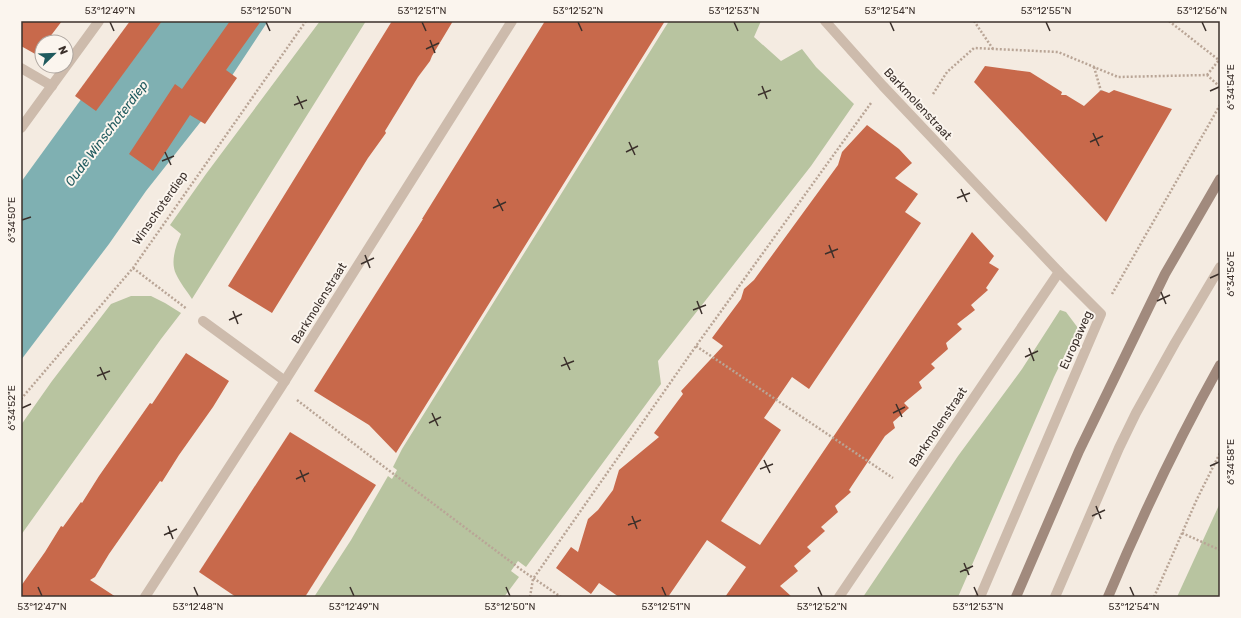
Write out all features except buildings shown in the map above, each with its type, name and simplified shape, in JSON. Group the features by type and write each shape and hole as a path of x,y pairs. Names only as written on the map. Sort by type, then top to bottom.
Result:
{"main road":[{"path":"1016,597 1082,444 1165,274 1220,179"},
{"path":"1108,597 1162,476 1220,365"}],"street":[{"path":"21,128 99,21"},
{"name":"Barkmolenstraat","path":"145,597 283,384 512,21"},
{"name":"Barkmolenstraat","path":"825,21 883,86 1059,272 1101,314"},
{"path":"21,68 52,86"},
{"path":"1056,597 1119,448 1136,413 1220,267"},
{"name":"Barkmolenstraat","path":"839,597 1059,272"},
{"name":"Europaweg","path":"980,597 1101,314"},
{"path":"203,321 283,384"}],"path":[{"name":"Winschoterdiep","path":"21,399 133,268 306,21"},
{"path":"974,21 993,49"},
{"path":"1169,21 1219,60 1207,75"},
{"path":"933,94 947,72 974,48 1058,52 1118,77 1207,75 1220,87"},
{"path":"1094,67 1101,91"},
{"path":"530,597 533,579 696,346 883,86"},
{"name":"Europaweg","path":"1101,314 1220,106"},
{"path":"133,268 203,321"},
{"path":"696,346 912,490"},
{"path":"283,384 379,463 533,579 561,597"},
{"path":"1154,597 1197,499 1220,453"},
{"path":"1182,533 1220,550"}],"green space":[{"path":"320,21 366,21 192,299 179,281 174,269 174,254 181,234 170,225 206,174"},
{"path":"669,21 761,21 754,37 781,61 802,49 816,67 854,104 811,166 658,361 661,384 526,567 518,561 511,571 519,577 504,597 314,597 351,540 388,476 392,479 397,470 393,467 402,449"},
{"path":"131,296 151,296 181,313 21,535 21,425 52,381 111,304"},
{"path":"1060,310 1066,312 1078,328 1054,377 958,597 863,597 958,456 1022,369"},
{"path":"1220,503 1220,597 1177,597"}],"water":[{"name":"Oude Winschoterdiep","path":"138,21 268,21 206,115 146,191 109,244 21,360 21,182"}]}
